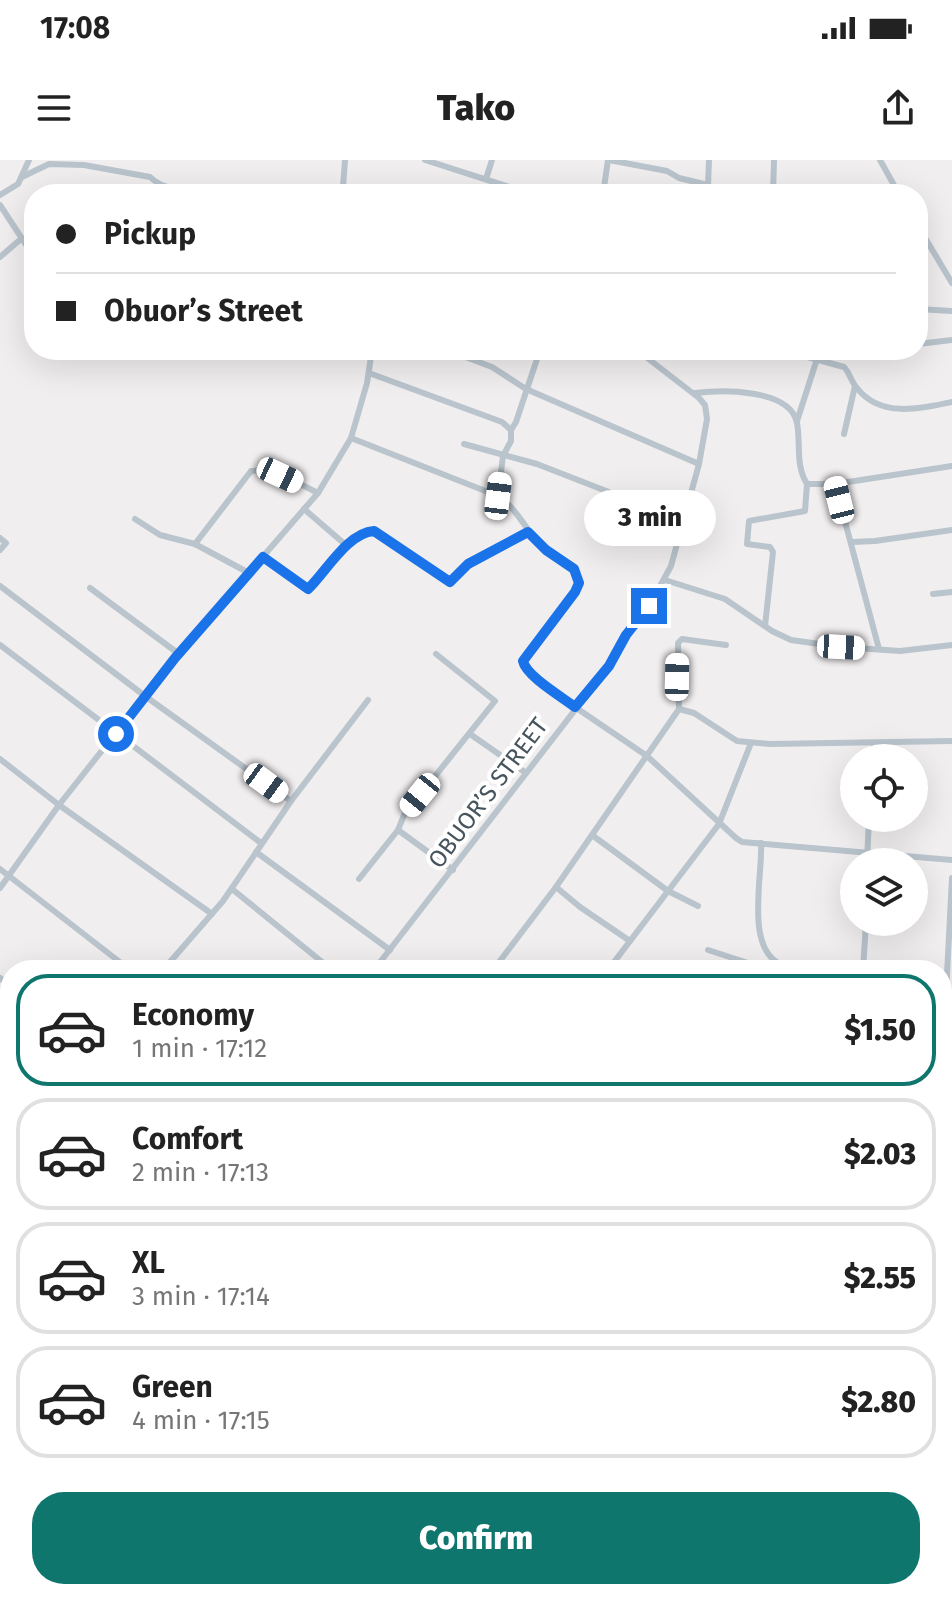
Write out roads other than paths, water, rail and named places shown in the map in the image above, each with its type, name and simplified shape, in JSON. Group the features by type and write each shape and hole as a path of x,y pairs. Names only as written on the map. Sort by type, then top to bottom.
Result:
{"street":[{"path":"0,195 18,184 29,160"},
{"path":"343,184 345,160"},
{"path":"425,160 501,184"},
{"path":"486,179 492,160"},
{"path":"604,184 608,160 667,171 679,178 704,184"},
{"path":"708,184 709,160"},
{"path":"773,184 774,160"},
{"path":"880,160 893,184"},
{"path":"22,177 49,164 84,165 150,177 157,184"},
{"path":"0,205 24,243"},
{"path":"0,257 24,239"},
{"path":"928,243 952,283"},
{"path":"928,310 952,311"},
{"path":"928,343 952,340"},
{"path":"0,888 59,805 145,696 318,493 351,438 371,360"},
{"path":"473,360 492,367 526,389 699,464"},
{"path":"498,496 503,456 511,441 511,430 536,360"},
{"path":"650,360 694,394 719,391 761,395 786,407 797,421"},
{"path":"765,626 773,552 770,547 747,544 749,521 805,511 807,484 799,465 797,421 817,360"},
{"path":"820,360 844,367 855,386 879,405 900,410 952,402"},
{"path":"369,373 502,422 511,430"},
{"path":"844,434 855,386"},
{"name":"OBUOR’S STREET","path":"382,960 609,666 626,635 665,580 699,464 707,411 694,394"},
{"path":"351,438 498,496 517,513 528,532 546,550 574,569 579,583 526,654 524,667 575,707 647,756 742,842 840,850"},
{"path":"464,444 537,464 619,496 636,497 686,514"},
{"path":"807,484 835,484 952,466"},
{"path":"195,544 251,471 263,470 280,475 318,493"},
{"path":"835,484 879,649"},
{"path":"304,509 347,546"},
{"path":"135,519 160,535 195,544 249,573"},
{"path":"852,542 952,530"},
{"path":"263,557 308,589 347,546 365,532 374,531 450,582 468,564 528,532"},
{"path":"0,538 6,543 0,550"},
{"path":"665,580 725,599 791,640 900,651 952,645"},
{"path":"0,586 291,801"},
{"path":"90,588 179,654"},
{"path":"933,594 952,592"},
{"path":"501,960 556,887 679,709 678,643 682,639 692,639 726,645"},
{"path":"0,645 261,843"},
{"path":"359,879 398,830 404,815 495,701 436,654"},
{"path":"173,960 232,889 291,801 368,700"},
{"path":"679,709 694,713 737,741 751,743 952,741"},
{"path":"470,734 526,773"},
{"path":"616,960 719,824 751,743"},
{"path":"0,759 212,914"},
{"path":"398,830 453,870"},
{"path":"592,835 668,891 698,906"},
{"path":"761,843 760,941 775,960"},
{"path":"256,852 390,950"},
{"path":"928,858 952,860"},
{"path":"0,869 117,960"},
{"path":"948,960 952,878"},
{"path":"556,887 630,941"},
{"path":"232,889 320,960"},
{"path":"864,960 865,936"},
{"path":"708,950 739,960"}]}
